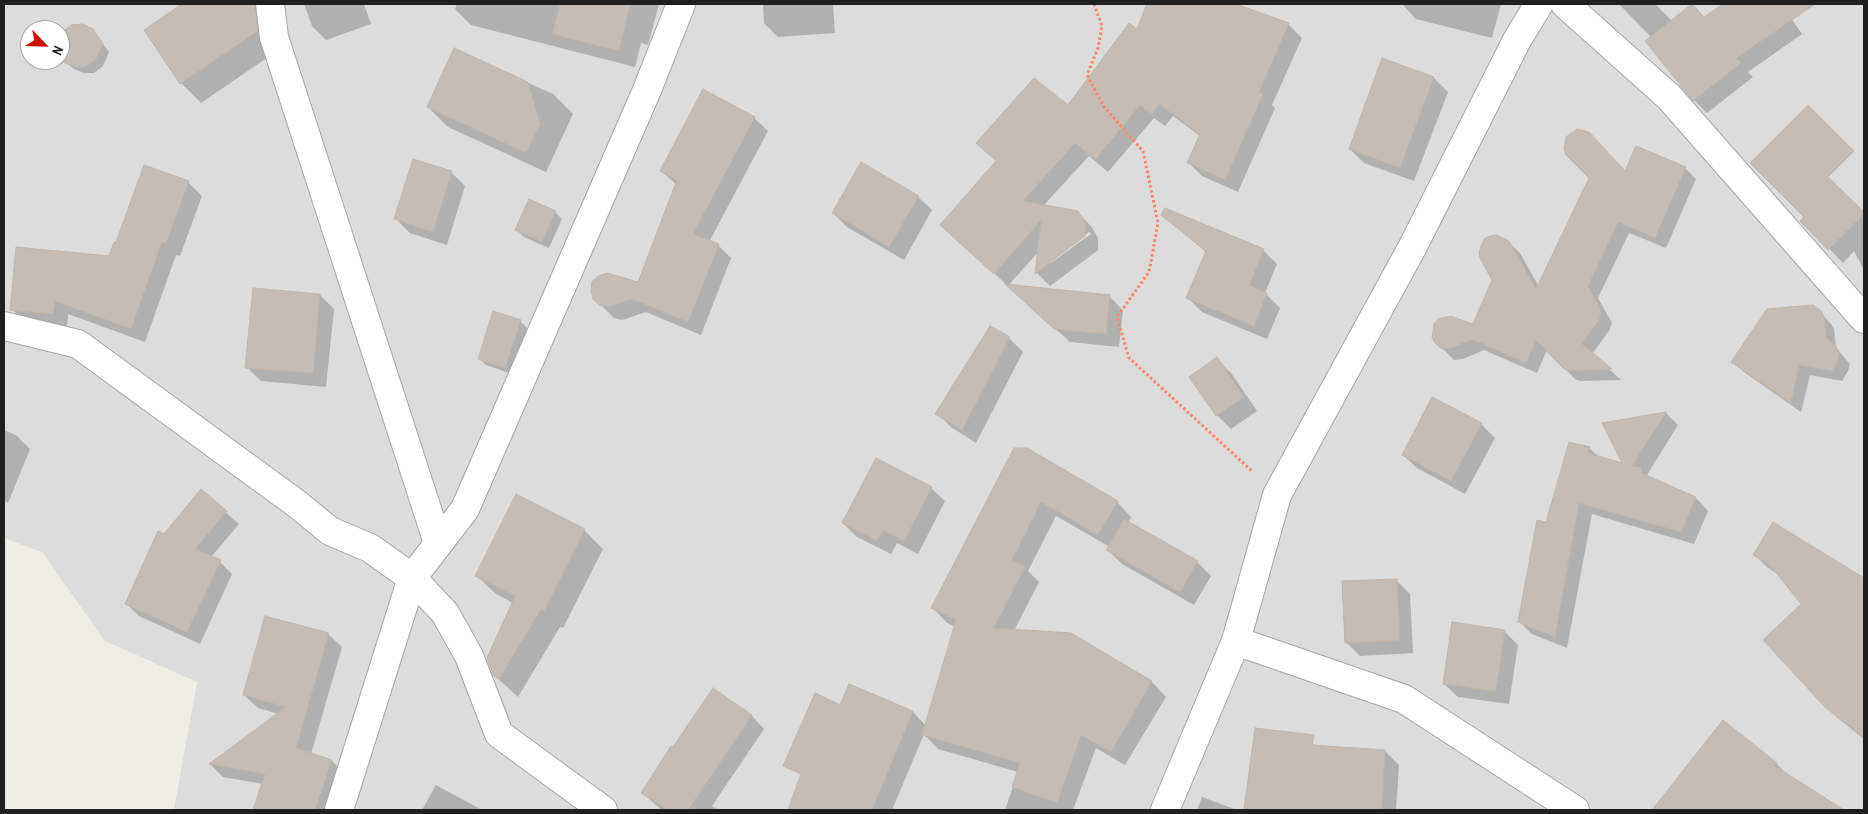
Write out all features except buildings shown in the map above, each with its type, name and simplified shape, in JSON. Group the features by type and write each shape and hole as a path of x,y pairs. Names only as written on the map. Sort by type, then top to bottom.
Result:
{"street":[{"path":"270,4 274,37 438,543"},
{"path":"339,810 412,578 465,509 647,90 681,4"},
{"path":"1164,810 1236,641 1277,494 1413,246 1517,40 1539,4"},
{"path":"1565,4 1669,97 1864,319"},
{"path":"4,326 78,344 330,530 370,548 412,578 445,613 469,656 499,734 603,810"},
{"path":"1236,641 1404,699 1575,810"}],"path":[{"path":"1094,4 1102,26 1098,48 1087,75 1104,107 1143,151 1158,223 1149,272 1117,318 1129,358 1277,494"}],"shaded area":[{"path":"4,4 1864,4 1864,810 174,810 197,682 105,641 42,552 4,538"}]}
